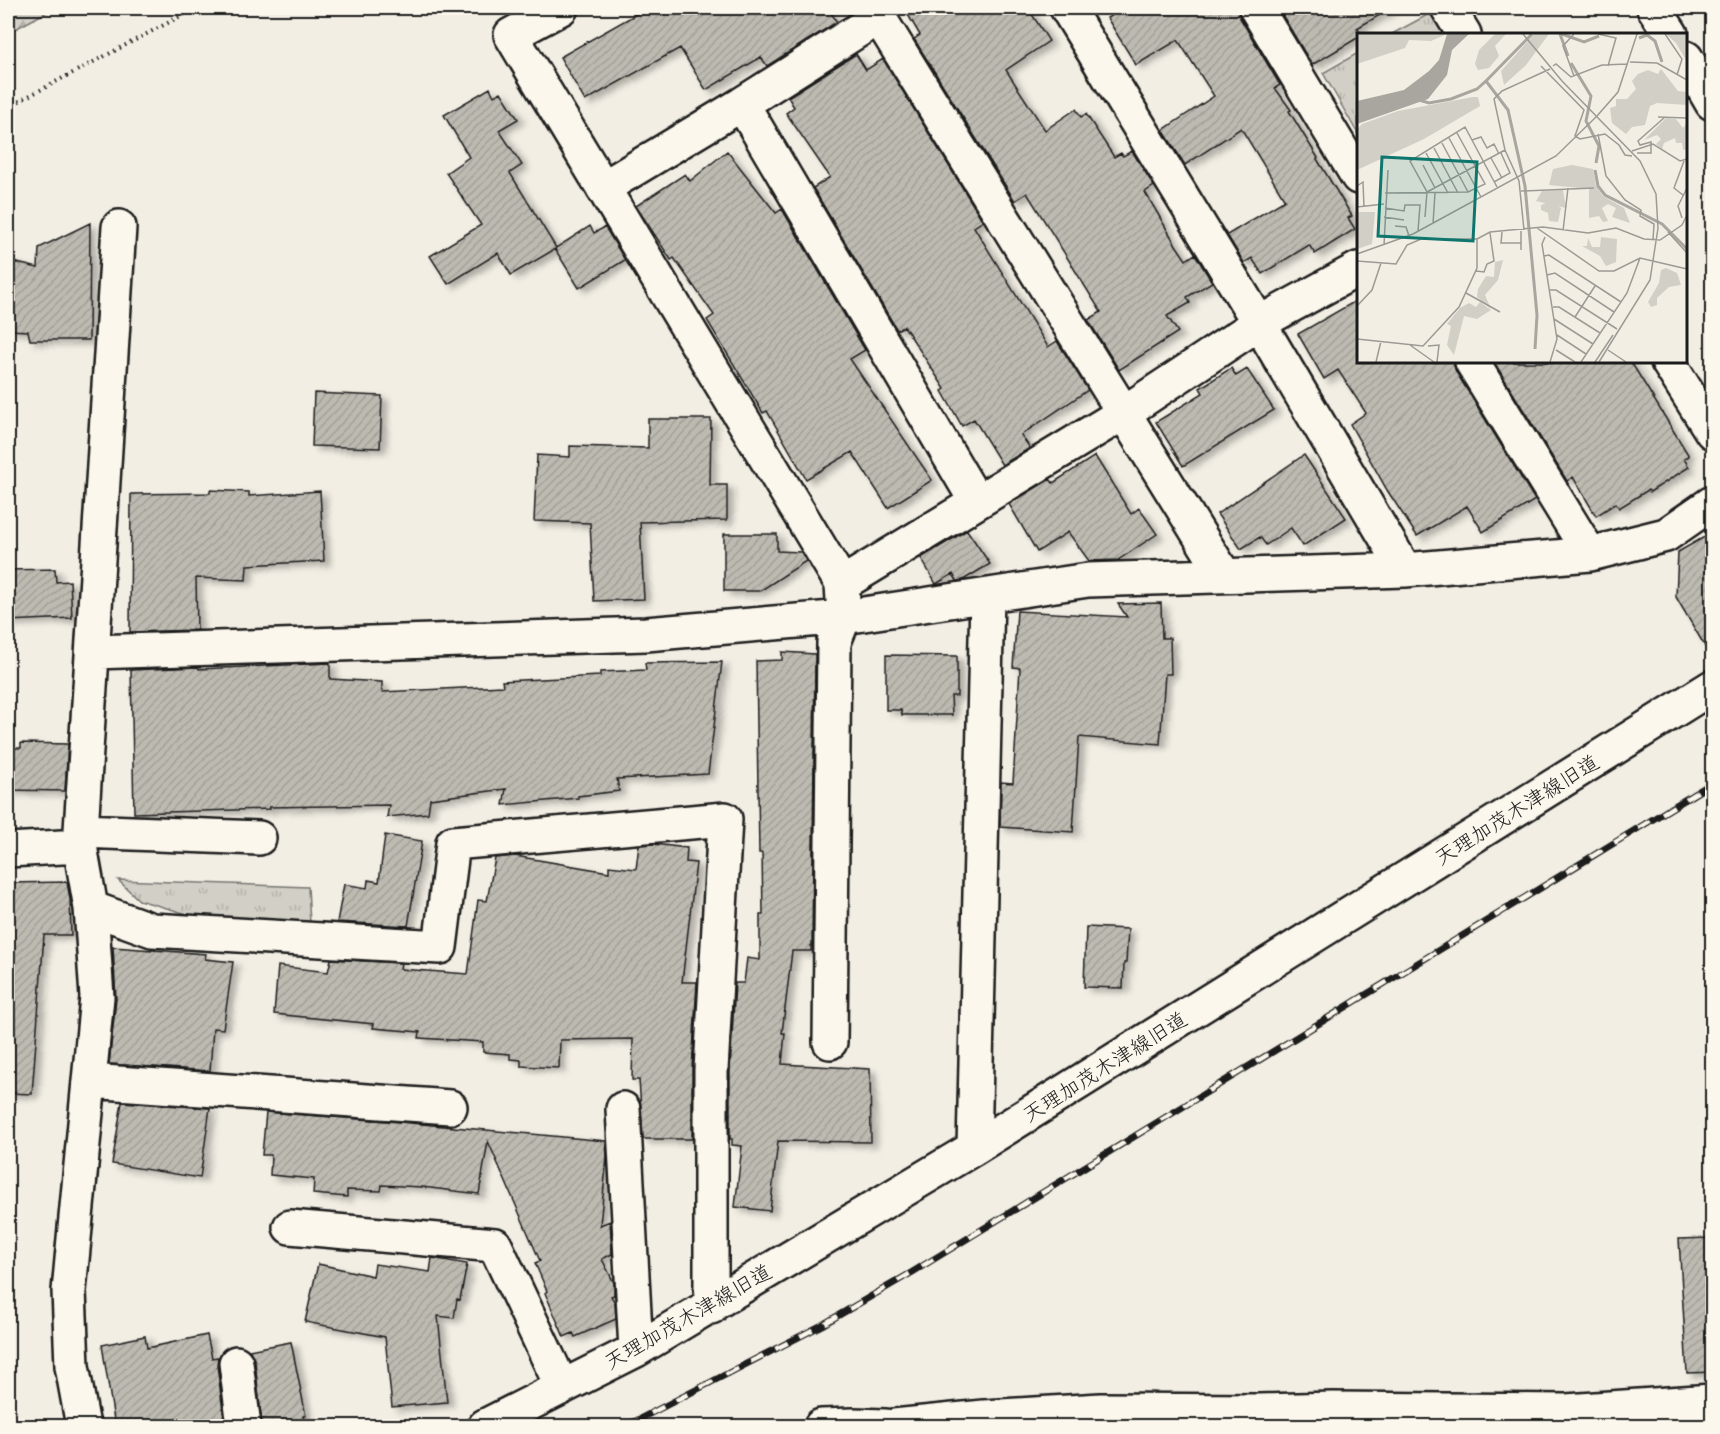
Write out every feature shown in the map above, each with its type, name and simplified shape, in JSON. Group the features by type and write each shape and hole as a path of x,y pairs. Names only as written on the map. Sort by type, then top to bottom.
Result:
{"street":[{"path":"561,8 512,35 842,584 844,617 834,642 830,1042"},
{"path":"1067,8 1405,570"},
{"path":"1256,8 1357,174"},
{"path":"1448,8 1463,33"},
{"path":"1654,8 1670,33"},
{"path":"603,188 742,104 876,12 1224,575"},
{"path":"1694,65 1713,103"},
{"path":"742,104 976,501"},
{"path":"83,1426 72,1366 69,1291 97,997 91,908 81,839 119,227"},
{"path":"842,584 1125,412 1259,324 1357,270"},
{"path":"1473,363 1590,554"},
{"path":"1669,363 1713,432"},
{"path":"93,652 646,634 844,617 1088,580 1405,570 1590,554 1666,535 1713,503"},
{"path":"974,1148 987,596"},
{"name":"天理加茂木津線旧道","path":"485,1426 636,1350 974,1148 1713,687"},
{"path":"91,908 153,930 440,947 453,843 725,819 711,1070 711,1306"},
{"path":"8,850 81,839 259,838"},
{"path":"90,1081 450,1107"},
{"path":"623,1109 636,1350"},
{"path":"290,1227 495,1245 562,1387"},
{"path":"236,1363 244,1426"},
{"path":"894,1426 984,1417 1101,1410 1566,1411 1713,1401"},
{"path":"821,1426 886,1426"}],"path":[{"path":"8,107 196,8"}],"green space":[{"path":"8,8 54,8 8,33"},
{"path":"1431,13 1443,33 1394,33"},
{"path":"1357,54 1357,132 1323,73"},
{"path":"118,880 308,887 310,924 208,920 139,900"}],"building":[{"path":"647,8 828,8 837,22 767,66 761,57 706,90 680,48 585,101 560,57"},
{"path":"904,8 1028,8 1049,41 1006,70 1045,130 1076,109 1081,117 1086,114 1114,157 1121,153 1123,156 1132,151 1154,186 1145,192 1176,245 1186,260 1195,254 1212,282 1187,297 1190,303 1167,316 1178,332 1119,370 1088,320 1101,312 1027,193 1015,201 914,39 920,35"},
{"path":"1124,8 1237,8 1240,18 1280,85 1275,88 1291,110 1289,111 1352,216 1348,218 1355,229 1315,254 1309,245 1262,274 1252,258 1244,263 1227,235 1285,200 1241,128 1185,165 1163,130 1214,96 1178,40 1136,65 1107,18"},
{"path":"1278,8 1392,8 1357,28 1360,33 1357,33 1357,38 1312,65"},
{"path":"856,54 866,70 883,59 983,221 974,227 1048,347 1057,341 1088,390 1021,435 1030,448 1002,465 974,419 962,426 942,391 945,389 904,326 897,330 813,188 830,177 786,113 794,107 788,97"},
{"path":"490,88 494,96 501,92 518,119 499,130 522,165 510,173 556,248 590,226 594,233 605,227 625,260 579,288 555,249 511,275 498,253 448,284 430,256 481,225 446,173 469,157 444,115"},
{"path":"727,151 776,213 782,209 865,350 850,359 932,480 888,508 852,452 806,479 767,411 763,413 707,320 714,315 674,258 671,260 636,206 685,174 690,181"},
{"path":"90,223 89,340 30,340 28,331 8,330 9,261 38,268 39,248"},
{"path":"1357,300 1357,363 1453,363 1456,372 1535,500 1483,532 1467,506 1417,536 1387,490 1350,424 1366,413 1338,370 1324,379 1298,334"},
{"path":"1495,363 1632,363 1689,456 1684,459 1689,467 1650,492 1648,490 1619,508 1616,503 1596,516 1573,477 1567,481"},
{"path":"1231,368 1236,376 1247,369 1274,410 1183,466 1156,422 1203,393 1200,388"},
{"path":"314,393 382,396 380,448 312,446"},
{"path":"648,419 711,419 710,485 727,485 727,520 640,522 644,599 594,601 590,523 534,521 537,455 570,457 570,446 648,448"},
{"path":"1304,455 1346,518 1303,546 1291,528 1266,545 1260,537 1241,549 1217,514"},
{"path":"1095,456 1131,514 1139,508 1157,534 1118,560 1089,561 1068,532 1037,552 1009,504 1050,479 1053,483"},
{"path":"210,490 249,492 249,496 320,491 324,561 247,565 246,580 196,578 197,630 130,632 131,494 210,493"},
{"path":"967,530 990,564 963,580 957,581 953,574 936,584 921,558"},
{"path":"1713,532 1713,660 1676,597 1678,552"},
{"path":"724,534 777,534 777,551 801,552 806,561 760,591 724,591"},
{"path":"55,569 56,582 70,581 72,618 8,621 8,570"},
{"path":"1161,603 1162,638 1170,638 1171,674 1165,674 1160,744 1079,737 1073,832 1000,827 1001,782 1013,783 1020,668 1013,667 1017,611 1127,617 1118,604"},
{"path":"782,652 815,654 812,946 811,951 792,951 782,1033 785,1033 782,1064 870,1069 871,1142 778,1141 770,1211 735,1207 742,1146 732,1145 732,1139 730,1139 730,1071 735,983 744,983 747,958 760,960 760,915 763,915 762,853 759,853 756,661 782,660"},
{"path":"886,655 957,656 957,696 951,696 952,715 902,715 901,710 886,710"},
{"path":"722,662 708,774 617,779 619,791 578,796 578,798 503,805 506,789 430,799 428,813 387,817 389,805 134,813 131,670 330,663 330,679 382,682 382,692 503,686 502,681 600,676 600,672 646,670 645,663"},
{"path":"21,743 68,744 65,791 8,790 8,748 21,748"},
{"path":"385,835 422,841 408,926 337,922 344,884 367,888 368,880 379,882"},
{"path":"654,844 687,848 686,862 696,863 682,982 697,982 692,1069 692,1139 643,1139 639,1080 632,1080 633,1039 560,1040 559,1068 521,1066 521,1060 510,1059 510,1054 483,1052 483,1042 419,1038 420,1032 373,1028 374,1024 274,1014 278,966 328,972 331,959 401,963 400,969 468,974 478,900 487,901 495,858 515,856 609,872 609,866 636,869 639,845"},
{"path":"67,882 71,935 44,935 32,1094 8,1093 8,883"},
{"path":"1086,927 1128,929 1123,988 1084,987"},
{"path":"113,947 206,954 205,959 233,962 223,1029 213,1028 210,1071 109,1064 116,999"},
{"path":"122,1102 210,1108 200,1178 112,1164"},
{"path":"266,1112 606,1141 607,1157 600,1225 610,1221 612,1254 602,1259 614,1283 614,1295 611,1296 615,1303 616,1319 575,1337 573,1333 564,1337 535,1263 540,1261 488,1141 479,1194 382,1185 381,1191 347,1190 347,1197 313,1194 314,1179 270,1175 271,1155 262,1155"},
{"path":"1709,1238 1711,1269 1713,1269 1713,1372 1687,1373 1679,1239"},
{"path":"432,1258 467,1264 454,1318 438,1316 447,1402 392,1407 385,1337 305,1322 318,1264 373,1276 375,1264 430,1272"},
{"path":"207,1335 212,1358 218,1357 217,1365 225,1426 115,1426 102,1345 145,1336 147,1348"},
{"path":"291,1342 306,1416 303,1416 305,1426 262,1426 255,1361 249,1350"}],"railway":[{"path":"626,1426 822,1325 911,1273 1712,783"}]}
